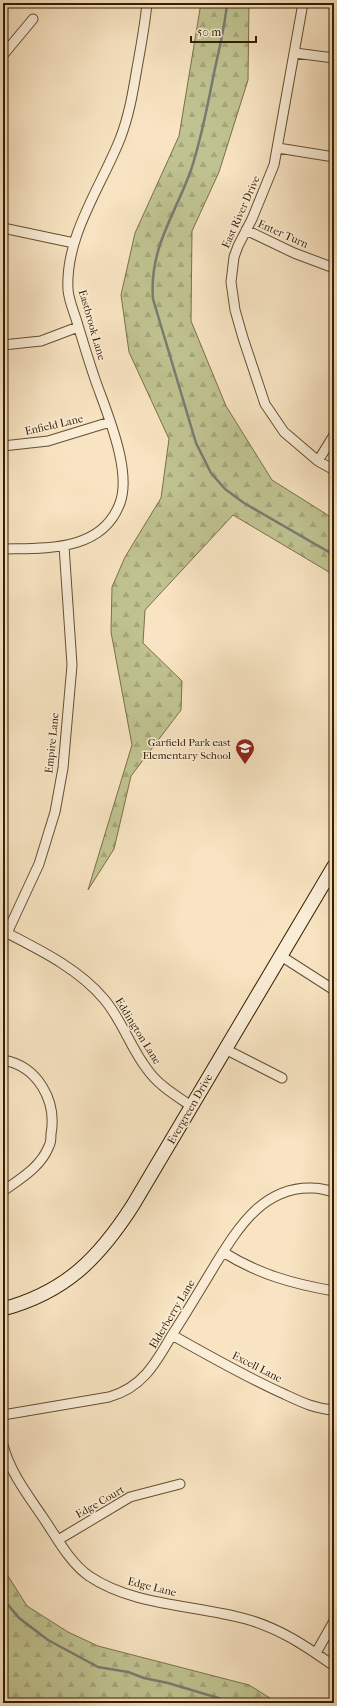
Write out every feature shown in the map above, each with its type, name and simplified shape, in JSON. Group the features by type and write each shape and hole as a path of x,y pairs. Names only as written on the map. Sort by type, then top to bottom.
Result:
{"street":[{"name":"Eastbrook Lane","path":"3,549 64,546 86,540 97,533 114,515 120,503 124,489 120,455 68,292 71,255 74,243 125,125 142,43 147,3"},
{"name":"East River Drive","path":"303,3 274,165 234,257 231,282 235,310 243,338 260,391 272,416 284,432 318,461 334,470"},
{"path":"3,55 32,19"},
{"path":"294,53 334,58"},
{"path":"278,148 334,157"},
{"path":"3,228 74,243"},
{"name":"Enter Turn","path":"246,230 294,253 334,268"},
{"path":"3,345 41,341 78,327"},
{"name":"Enfield Lane","path":"3,446 48,441 110,422"},
{"path":"318,461 334,435"},
{"name":"Empire Lane","path":"5,932 40,864 55,812 62,768 72,665 64,546"},
{"name":"Evergreen Drive","path":"3,1309 38,1297 76,1274 92,1260 114,1234 127,1215 225,1049 333,871"},
{"name":"Eddington Lane","path":"5,932 75,972 96,990 113,1011 147,1069 162,1085 191,1106"},
{"path":"281,956 334,990"},
{"path":"225,1049 282,1078"},
{"path":"3,1060 26,1069 41,1083 50,1104 53,1126 50,1146 40,1162 28,1173 3,1191"},
{"name":"Elderberry Lane","path":"3,1415 102,1398 122,1393 133,1387 152,1368 223,1252 238,1229 250,1215 272,1198 293,1190 314,1188 334,1192"},
{"path":"223,1252 243,1264 265,1274 292,1282 334,1291"},
{"name":"Excell Lane","path":"172,1335 226,1366 298,1401 322,1409 334,1410"},
{"name":"Edge Lane","path":"3,1445 8,1460 20,1483 70,1557 88,1575 112,1588 132,1595 246,1619 288,1635 316,1652 334,1666"},
{"name":"Edge Court","path":"58,1540 130,1497 180,1484"},
{"path":"316,1652 334,1620"}],"green space":[{"path":"201,3 249,3 248,80 219,172 192,231 191,321 226,406 272,480 334,519 334,575 233,515 145,610 143,643 182,681 181,710 131,776 114,849 88,890 132,745 111,632 112,587 125,557 161,498 169,439 129,352 121,295 135,233 179,136"},
{"path":"3,1568 27,1606 68,1632 98,1646 249,1685 278,1703 3,1703"}],"waterway":[{"path":"227,3 223,31 201,136 191,170 164,232 159,248 155,264 153,299 196,443 211,473 225,489 244,503 334,555"},
{"path":"3,1599 19,1618 48,1640 98,1667 128,1672 144,1678 168,1683 235,1703"}],"place":[{"name":"Garfield Park east Elementary School","path":"245,765"}]}
